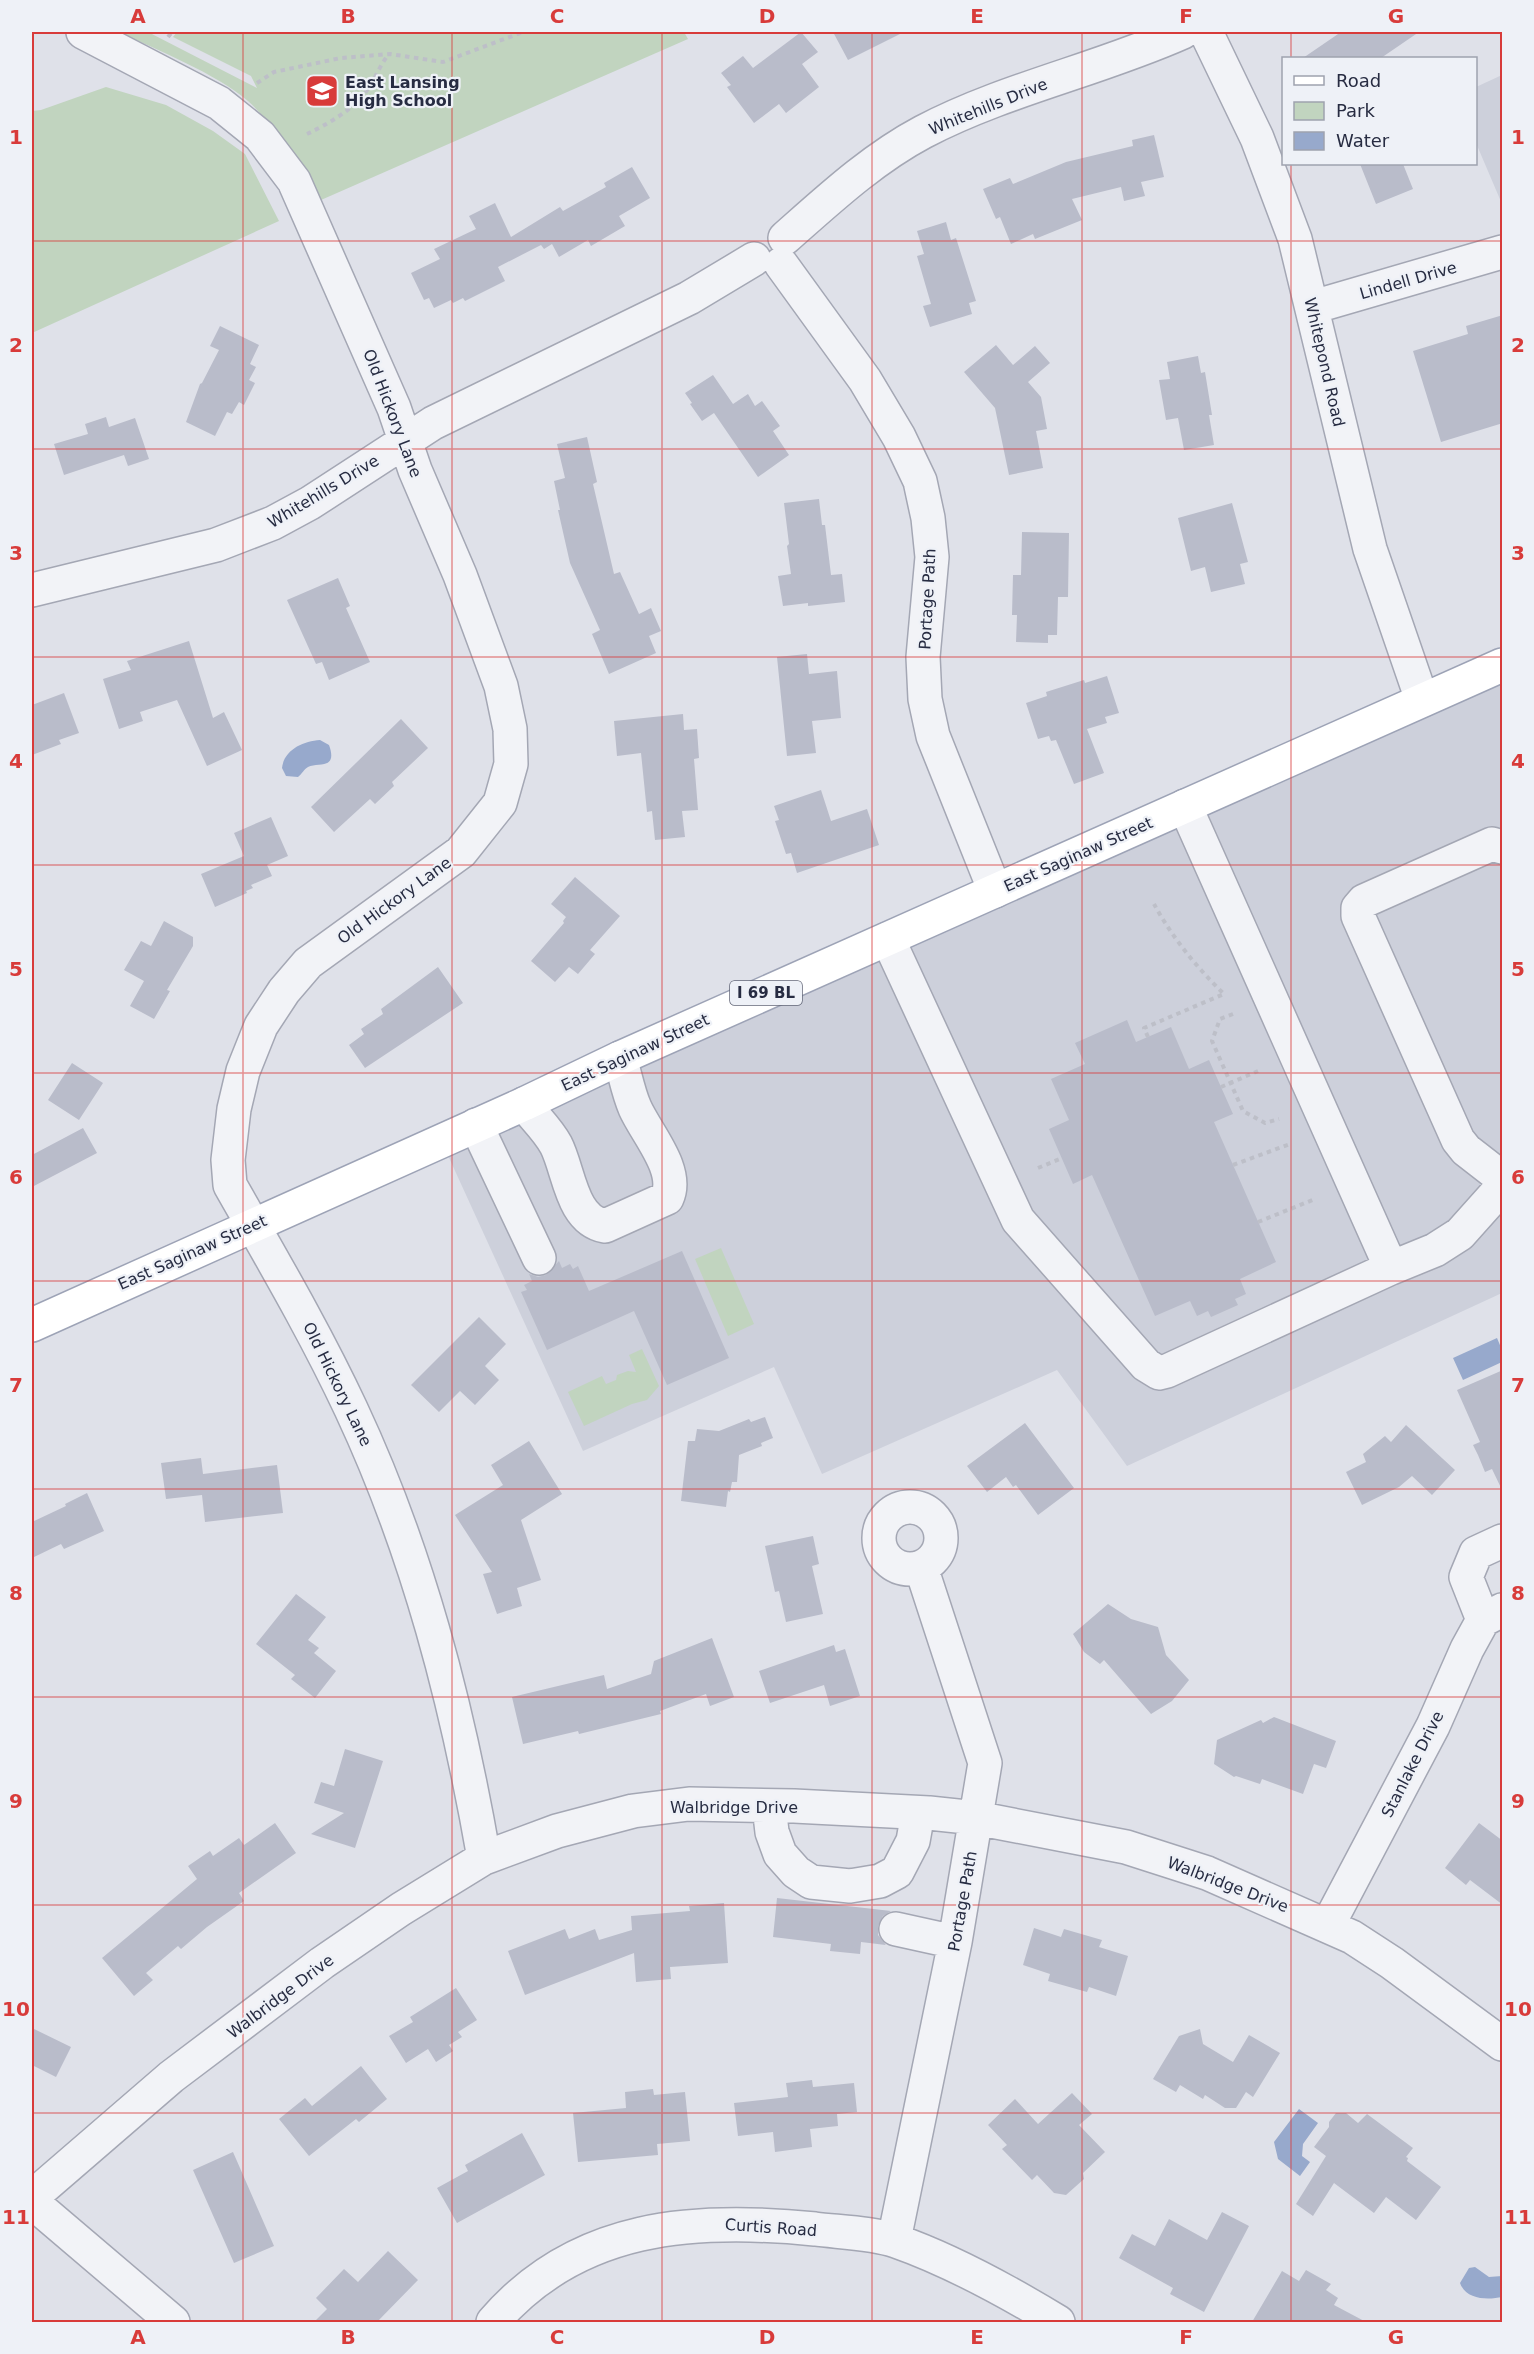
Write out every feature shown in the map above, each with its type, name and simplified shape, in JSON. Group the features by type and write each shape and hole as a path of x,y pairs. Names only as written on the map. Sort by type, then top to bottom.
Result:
{"main road":[{"name":"East Saginaw Street","path":"32,1325 524,1104 620,1058 1503,665"}],"street":[{"name":"Old Hickory Lane","path":"83,32 219,103 253,130 278,158 294,181 394,408 501,686 510,729 511,764 500,803 461,852 308,963 284,991 261,1026 243,1071 234,1109 228,1160 230,1185 318,1340 383,1482 410,1555 434,1629 454,1705 471,1781 484,1858"},
{"name":"Whitehills Drive","path":"32,590 216,545 273,523 310,503 433,423 774,254 877,161 922,133 968,111 1183,32"},
{"name":"Whitepond Road","path":"1206,32 1257,138 1294,239 1313,307 1370,549 1422,700"},
{"name":"Lindell Drive","path":"1313,307 1503,252"},
{"name":"Portage Path","path":"774,254 865,380 899,437 920,481 928,518 932,557 923,657 925,699 933,736 995,891"},
{"path":"1185,806 1391,1268"},
{"path":"888,939 1024,1230 1152,1370 1159,1373 1391,1268 1436,1250 1460,1234 1498,1171 1458,1140 1358,916 1358,908 1364,901 1492,844 1503,847"},
{"path":"524,1104 555,1142 563,1160 564,1173 585,1217 595,1224 604,1226 667,1198 671,1189 670,1177 649,1130 635,1109 620,1058"},
{"path":"476,1125 539,1258"},
{"path":"1493,1615 1466,1577 1476,1553 1503,1541"},
{"name":"Portage Path","path":"894,2240 955,1942 985,1763 921,1567"},
{"name":"Stanlake Drive","path":"1328,1925 1433,1726 1467,1649 1493,1615"},
{"name":"Walbridge Drive","path":"32,2197 171,2077 322,1963 401,1909 484,1858 558,1832 633,1811 689,1804 918,1813 976,1818 1126,1847 1207,1873 1352,1937 1392,1963 1503,2044"},
{"path":"769,1806 772,1832 780,1854 796,1872 811,1882 850,1886 880,1881 897,1872 913,1842 918,1813"},
{"path":"896,1929 955,1942"},
{"path":"32,2202 173,2322"},
{"name":"Curtis Road","path":"493,2322 511,2301 559,2265 591,2249 627,2237 682,2226 722,2223 783,2226 894,2240 1007,2291 1058,2322"}],"path":[{"path":"168,37 172,32"},
{"path":"257,83 274,72 341,58 390,54 443,62 523,32"},
{"path":"307,134 328,124 364,94 378,67 390,54"},
{"path":"1148,1037 1144,1028 1224,994 1209,980 1164,923 1154,904"},
{"path":"1233,1014 1220,1019 1212,1041 1230,1083 1243,1112 1265,1123 1279,1119"},
{"path":"1221,1087 1258,1071"},
{"path":"1233,1165 1290,1143"},
{"path":"1038,1168 1062,1158"},
{"path":"1258,1222 1315,1199"}],"shaded area":[{"path":"1502,75 1502,204 1477,145 1477,87"},
{"path":"1502,649 1502,1293 1127,1466 1057,1370 822,1474 774,1367 583,1451 435,1127"}],"green space":[{"path":"119,32 148,32 257,88 251,76 173,37 177,32 684,32 688,39 321,200 278,135 248,101 220,81"},
{"path":"106,87 166,105 213,131 245,154 279,221 32,333 32,111 41,110"},
{"path":"721,1248 754,1324 728,1336 695,1259"},
{"path":"642,1349 659,1386 647,1400 632,1404 584,1426 568,1392 602,1376 606,1384 616,1380 617,1375 628,1371 636,1372 629,1355"}],"water":[{"path":"320,740 329,745 331,758 329,762 308,767 298,777 286,776 282,768 290,751 307,742"},
{"path":"1497,1338 1502,1350 1502,1362 1463,1380 1453,1358"},
{"path":"1299,2109 1318,2123 1303,2144 1302,2156 1310,2162 1300,2176 1278,2159 1274,2142"},
{"path":"1475,2267 1489,2277 1502,2276 1502,2297 1478,2298 1463,2289 1460,2283 1469,2268"}],"building":[{"path":"801,32 818,52 802,64 819,87 786,113 779,104 754,123 727,87 731,85 721,73 743,56 753,68"},
{"path":"833,32 904,32 848,60"},
{"path":"1341,32 1419,32 1382,57 1304,57"},
{"path":"1154,135 1164,177 1141,182 1145,196 1124,201 1121,187 1072,199 1082,220 1035,239 1033,234 1011,244 1000,217 996,219 983,189 1010,178 1013,184 1066,162 1133,146 1132,140"},
{"path":"1360,165 1403,165 1413,189 1376,204"},
{"path":"632,167 650,198 619,216 625,226 591,246 588,240 559,257 552,244 544,249 541,245 498,267 505,281 465,301 463,298 453,303 451,300 434,308 429,298 424,300 411,273 440,259 434,249 476,229 469,216 495,203 511,237 560,207 563,211 606,187 604,183"},
{"path":"946,222 951,240 956,238 976,301 969,303 972,314 930,327 923,306 931,304 917,256 924,254 917,231"},
{"path":"1503,315 1503,423 1441,442 1413,351 1468,334 1466,326"},
{"path":"220,326 259,345 250,364 256,367 249,380 255,383 244,405 239,402 232,414 227,412 215,436 186,422 200,384 219,350 210,346"},
{"path":"996,345 1013,365 1035,346 1050,363 1028,382 1041,397 1047,429 1036,431 1043,468 1009,475 995,408 964,372"},
{"path":"1198,356 1201,373 1205,372 1214,445 1184,450 1178,418 1166,420 1159,380 1170,379 1167,362"},
{"path":"713,375 733,404 748,394 755,406 762,401 780,426 773,431 789,455 758,477 714,413 702,421 685,393"},
{"path":"106,417 109,427 135,418 149,459 128,466 124,455 64,475 54,444 88,434 85,424"},
{"path":"587,437 597,482 593,484 614,574 620,572 639,614 651,608 661,631 649,636 656,653 609,674 592,634 600,630 570,563 554,481 565,478 557,444"},
{"path":"819,499 822,525 825,525 831,575 842,574 845,602 783,606 778,576 791,574 784,503"},
{"path":"1232,503 1248,562 1240,564 1245,584 1211,592 1205,567 1191,571 1178,518"},
{"path":"1022,532 1069,533 1068,597 1058,597 1057,635 1048,635 1048,643 1016,642 1017,615 1012,615 1013,575 1021,575"},
{"path":"338,578 350,606 346,608 370,662 329,680 322,662 316,664 287,600"},
{"path":"189,641 213,718 224,712 242,750 207,766 177,700 140,712 143,721 119,729 103,679 131,670 127,661"},
{"path":"807,654 809,674 837,671 841,718 812,721 816,753 787,756 777,657"},
{"path":"1107,676 1119,713 1105,717 1107,723 1087,729 1104,773 1074,784 1056,740 1051,741 1049,736 1038,739 1026,703 1047,696 1046,692 1084,680 1085,683"},
{"path":"64,693 79,733 59,740 61,744 32,755 32,705"},
{"path":"683,714 684,730 697,729 699,758 694,759 698,810 682,811 685,837 655,840 652,811 647,812 641,753 617,756 614,721"},
{"path":"401,719 428,748 392,782 394,786 375,804 370,799 334,832 311,807"},
{"path":"821,790 831,821 867,809 879,845 797,873 791,853 786,854 775,821 779,820 774,806"},
{"path":"271,817 288,856 267,865 272,876 251,885 253,888 246,891 247,893 215,907 201,874 244,856 234,833"},
{"path":"575,877 620,916 590,950 595,954 578,974 569,967 555,982 531,961 564,923 566,917 551,904"},
{"path":"164,921 193,937 193,946 167,990 170,991 154,1019 130,1006 144,981 124,970 141,941 151,946"},
{"path":"438,967 463,1003 365,1068 349,1045 364,1034 361,1029 383,1014 381,1009"},
{"path":"1127,1020 1136,1042 1171,1027 1189,1069 1209,1060 1233,1114 1214,1122 1276,1262 1240,1279 1246,1294 1235,1299 1238,1305 1211,1317 1208,1311 1197,1316 1190,1301 1155,1316 1092,1175 1073,1184 1049,1129 1069,1120 1051,1079 1085,1064 1075,1043"},
{"path":"72,1063 103,1083 79,1120 48,1100"},
{"path":"83,1128 97,1153 32,1187 32,1155"},
{"path":"682,1251 729,1358 667,1385 634,1311 547,1350 521,1292 527,1290 524,1285 532,1281 529,1274 538,1277 546,1275 559,1261 562,1268 570,1264 573,1269 578,1266 589,1291"},
{"path":"479,1317 506,1344 485,1366 499,1380 475,1405 460,1391 439,1412 411,1385"},
{"path":"1503,1370 1503,1492 1492,1469 1485,1472 1473,1445 1480,1442 1457,1390"},
{"path":"765,1417 773,1438 761,1443 762,1446 739,1455 737,1482 732,1482 730,1492 728,1491 726,1507 681,1501 688,1441 695,1441 697,1429 719,1431 749,1419 751,1422"},
{"path":"1025,1423 1074,1488 1038,1515 1016,1485 1013,1487 1006,1477 987,1492 967,1466"},
{"path":"1406,1425 1455,1470 1432,1495 1412,1476 1399,1487 1362,1505 1346,1472 1366,1462 1363,1454 1385,1436 1391,1442"},
{"path":"529,1441 562,1494 521,1520 541,1580 517,1588 522,1606 497,1614 483,1574 492,1572 455,1515 503,1485 491,1465"},
{"path":"201,1458 203,1474 277,1465 283,1513 205,1522 202,1495 166,1499 161,1463"},
{"path":"87,1493 104,1531 64,1549 61,1544 32,1558 32,1522"},
{"path":"813,1536 819,1564 812,1566 823,1614 786,1622 779,1591 775,1592 765,1546"},
{"path":"296,1594 326,1617 308,1640 319,1648 314,1653 336,1671 315,1698 291,1679 295,1675 256,1644"},
{"path":"1108,1604 1131,1619 1158,1627 1166,1655 1189,1680 1172,1701 1151,1714 1104,1660 1100,1664 1084,1652 1073,1634"},
{"path":"712,1638 734,1697 710,1706 706,1694 660,1711 661,1714 579,1734 578,1731 523,1744 512,1697 604,1675 607,1689 651,1674 654,1661"},
{"path":"834,1645 836,1652 845,1649 860,1696 830,1706 824,1685 770,1703 759,1671"},
{"path":"1274,1717 1336,1741 1326,1768 1314,1764 1303,1794 1262,1779 1260,1784 1234,1777 1214,1764 1217,1740 1261,1720 1263,1723"},
{"path":"345,1749 383,1761 355,1848 311,1834 344,1813 314,1803 321,1782 334,1786"},
{"path":"275,1823 296,1853 239,1893 244,1901 181,1949 178,1946 146,1973 153,1980 134,1996 102,1958 197,1879 188,1866 210,1851 213,1856 239,1838 244,1845"},
{"path":"1479,1823 1503,1841 1503,1905 1470,1880 1466,1885 1445,1868"},
{"path":"777,1898 891,1911 883,1916 878,1926 878,1935 886,1945 861,1942 860,1954 830,1951 831,1944 773,1937"},
{"path":"724,1903 728,1963 670,1967 671,1979 636,1982 634,1953 525,1995 508,1951 565,1929 569,1939 595,1929 599,1940 632,1930 631,1916 690,1911 689,1906"},
{"path":"1034,1928 1061,1937 1064,1929 1102,1940 1099,1947 1128,1956 1116,1996 1089,1987 1087,1992 1048,1981 1050,1974 1023,1965"},
{"path":"456,1988 477,2020 458,2032 462,2037 449,2045 453,2051 436,2062 428,2049 406,2063 389,2036 413,2022 410,2017"},
{"path":"32,2028 71,2047 56,2077 32,2065"},
{"path":"1200,2029 1203,2044 1233,2062 1249,2035 1280,2053 1253,2097 1246,2092 1236,2108 1225,2108 1205,2095 1203,2099 1180,2085 1176,2092 1153,2079 1179,2036"},
{"path":"361,2066 387,2099 359,2122 356,2119 309,2156 279,2119 305,2098 312,2106"},
{"path":"812,2080 813,2087 854,2083 857,2112 837,2114 838,2126 810,2129 812,2147 775,2152 773,2132 738,2136 734,2103 788,2097 786,2083"},
{"path":"653,2089 654,2095 685,2092 690,2141 657,2144 658,2155 578,2162 573,2113 626,2108 625,2092"},
{"path":"1072,2093 1092,2114 1079,2125 1105,2152 1083,2173 1084,2179 1066,2195 1054,2193 1037,2175 1032,2180 1002,2149 1007,2145 988,2125 1015,2099 1038,2124"},
{"path":"1336,2113 1346,2113 1358,2123 1367,2114 1413,2148 1406,2157 1407,2161 1441,2187 1416,2220 1386,2197 1374,2213 1334,2183 1313,2216 1296,2204 1326,2156 1314,2147"},
{"path":"522,2133 545,2175 457,2223 437,2188 468,2171 465,2165"},
{"path":"233,2152 274,2246 234,2263 193,2170"},
{"path":"1222,2212 1249,2226 1204,2312 1170,2294 1173,2288 1119,2258 1132,2234 1155,2246 1169,2219 1207,2240"},
{"path":"388,2251 418,2280 377,2322 314,2322 327,2309 316,2298 344,2269 358,2282"},
{"path":"1306,2270 1331,2284 1326,2290 1338,2298 1334,2305 1366,2322 1252,2322 1282,2271 1299,2281"}],"place":[{"name":"East Lansing High School","path":"322,91"}]}
